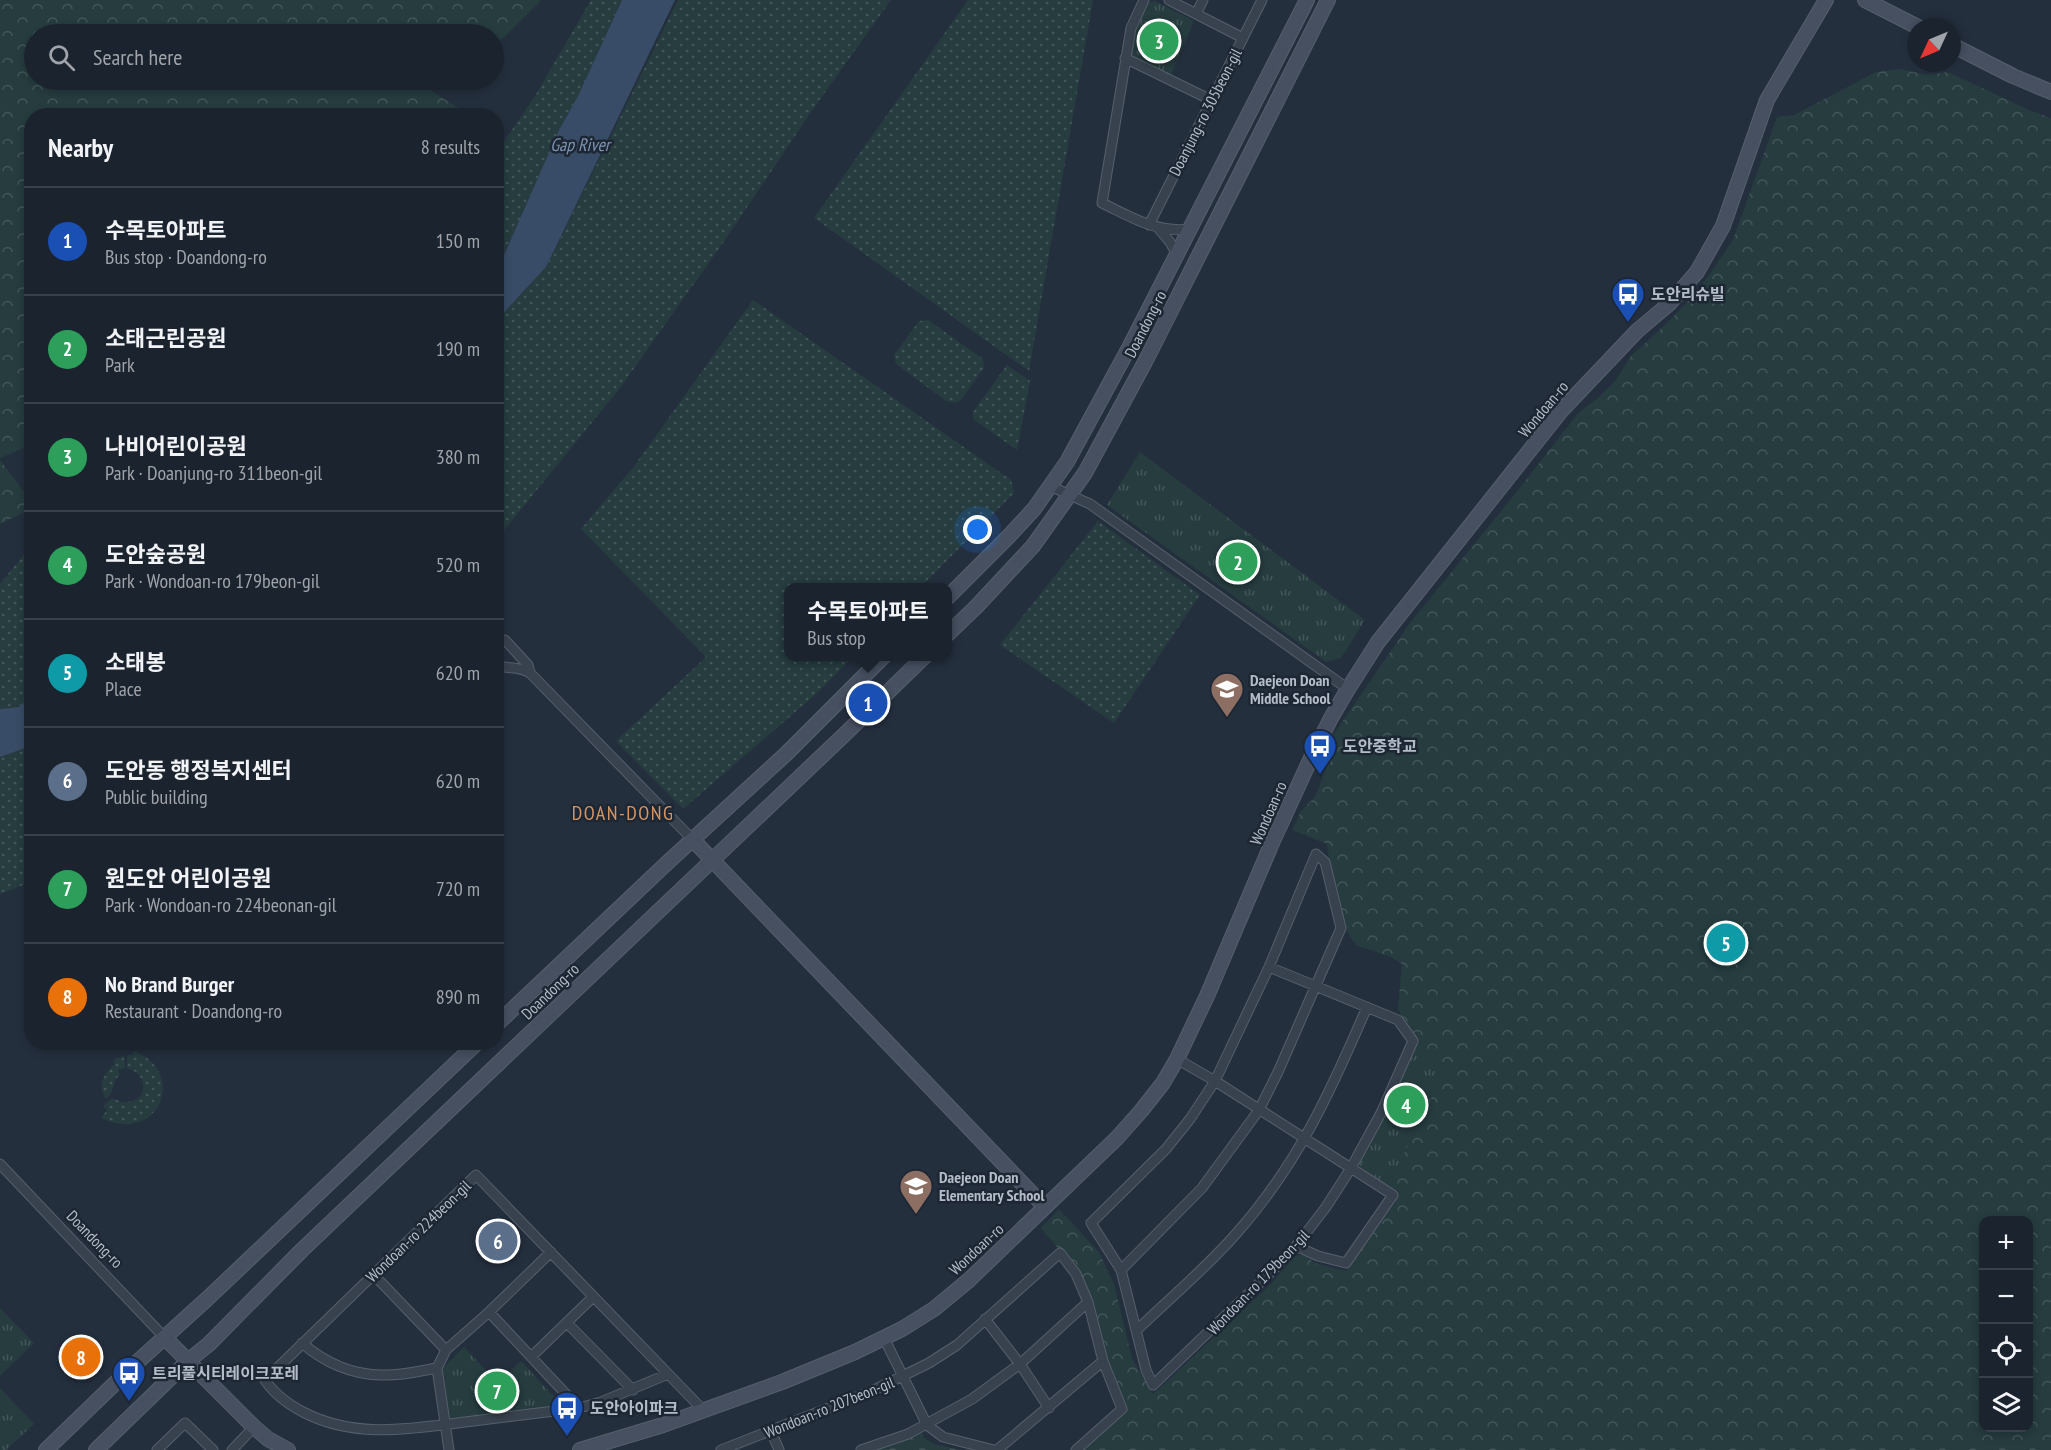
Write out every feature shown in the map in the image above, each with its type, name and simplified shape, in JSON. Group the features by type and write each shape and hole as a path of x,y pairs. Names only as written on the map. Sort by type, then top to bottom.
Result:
{"main road":[{"name":"Doandong-ro","path":"952,593 1034,509 1081,438 1178,256 1307,0"},
{"name":"Doandong-ro","path":"952,630 1033,546 1085,473 1145,362 1328,0"},
{"name":"Wondoan-ro","path":"580,1450 624,1438 782,1382 884,1338 934,1309 969,1281 1129,1125 1162,1083 1177,1059 1207,996 1306,769 1348,689 1378,642 1561,411 1637,332 1669,304 1696,272 1724,226 1767,100 1826,0"},
{"path":"1865,0 1907,21"},
{"path":"1961,50 2051,92"},
{"name":"Doandong-ro","path":"504,1017 786,754 880,661"},
{"name":"Doandong-ro","path":"96,1450 188,1361 210,1344 302,1250 921,661"},
{"path":"693,840 1045,1207"},
{"path":"46,1450 470,1050"},
{"path":"165,1338 254,1427 268,1439 288,1450"}],"street":[{"path":"1144,0 1131,28 1102,203 1160,229 1179,231 1191,229"},
{"path":"1169,0 1243,38"},
{"path":"1196,14 1203,0"},
{"name":"Doanjung-ro 305beon-gil","path":"1149,225 1262,0"},
{"path":"1125,58 1211,100"},
{"path":"1160,229 1178,256"},
{"path":"1050,486 1090,504 1348,689"},
{"path":"504,640 528,665 530,673"},
{"path":"504,667 520,667 530,673 693,840"},
{"path":"1121,1270 1202,1188 1259,1110 1341,928 1325,862 1316,854 1269,967 1215,1081 1190,1119 1166,1149 1091,1223 1121,1270 1137,1330 1236,1234 1281,1176 1305,1140 1367,1007"},
{"name":"Wondoan-ro 179beon-gil","path":"1137,1330 1146,1370 1153,1385 1296,1246 1326,1207 1351,1168 1381,1113 1413,1041 1398,1020 1269,967"},
{"path":"1177,1059 1393,1195 1346,1263 1318,1256 1296,1246"},
{"name":"Doandong-ro","path":"0,1164 165,1338"},
{"name":"Wondoan-ro 224beon-gil","path":"446,1424 407,1430 372,1431 344,1428 318,1420 293,1407 272,1391 264,1380 476,1175 703,1410"},
{"path":"449,1450 437,1368 446,1350 551,1252"},
{"name":"Wondoan-ro 207beon-gil","path":"721,1450 903,1377 957,1345 1060,1253 1076,1274 1088,1302 1103,1361 1122,1409 1076,1450"},
{"path":"373,1274 446,1350"},
{"path":"531,1357 594,1297"},
{"path":"861,1450 908,1434 972,1399 1020,1364 1088,1302"},
{"path":"489,1312 579,1408"},
{"path":"985,1319 1020,1364 1049,1408"},
{"path":"567,1323 633,1390"},
{"name":"Wondoan-ro 207beon-gil","path":"884,1338 927,1425"},
{"path":"302,1343 330,1362 363,1373 383,1376 437,1368"},
{"path":"927,1425 943,1437 996,1450 1103,1361"},
{"path":"446,1424 579,1408 633,1390 668,1374"},
{"path":"158,1450 185,1423 213,1450"},
{"path":"232,1450 254,1427"},
{"path":"771,1431 779,1450"}],"green space":[{"path":"0,0 540,0 504,37 504,24 24,24 24,90 430,90 459,108 24,108 24,448 0,458"},
{"path":"591,0 622,0 578,96 559,130 504,255 504,142 535,96"},
{"path":"678,0 891,0 620,388 504,530 504,312 546,267"},
{"path":"968,0 1093,0 1029,371 814,218"},
{"path":"1155,1 1194,21 1170,77 1133,58 1131,51 1130,44 1137,22 1148,2"},
{"path":"1899,69 1928,75 1948,72 2051,118 2051,1450 1076,1450 1123,1407 1078,1272 1041,1228 1059,1209 1099,1252 1114,1284 1132,1359 1153,1394 1272,1283 1295,1256 1304,1255 1315,1263 1346,1271 1396,1202 1399,1191 1357,1169 1356,1163 1415,1041 1398,1009 1402,964 1391,957 1356,945 1347,932 1334,892 1327,844 1292,830 1301,811 1315,797 1326,769 1329,741 1410,623 1579,412 1598,398 1616,380 1630,357 1698,291 1733,240 1777,117 1794,115 1876,72"},
{"path":"753,300 1011,480 1014,493 925,583 784,583 784,661 849,661 816,694 683,809 616,741 706,657 581,529 635,465"},
{"path":"928,320 983,359 984,368 960,401 955,403 946,401 896,364 894,355 919,321"},
{"path":"1007,365 1030,381 1017,450 973,419 973,412"},
{"path":"1140,452 1365,620 1341,658 1326,662 1107,505"},
{"path":"0,460 24,492 24,512 0,524"},
{"path":"1098,521 1200,595 1114,723 1000,645"},
{"path":"24,555 24,702 19,707 0,709 0,584"},
{"path":"24,748 24,885 0,894 0,757"},
{"path":"1409,1041 1441,1074 1390,1186 1358,1168 1358,1162"},
{"path":"133,1051 150,1060 160,1073 163,1088 160,1102 152,1114 139,1122 122,1124 101,1118 107,1110 103,1106 112,1098 123,1102 132,1101 139,1098 142,1092 141,1078 136,1072 127,1068 127,1055 133,1055"},
{"path":"124,1056 125,1068 118,1070 120,1074 106,1099 102,1089 103,1080 115,1064 114,1059"},
{"path":"0,1308 34,1343 0,1376"},
{"path":"464,1347 498,1383 521,1361 556,1399 554,1407 456,1419 449,1417 443,1368"},
{"path":"0,1388 34,1424 6,1450 0,1450"},
{"path":"915,1432 923,1434 924,1438 934,1444 960,1450 866,1450"}],"water":[{"name":"Gap River","path":"622,0 675,0 546,267 504,312 504,255 559,130 578,96"},
{"path":"24,702 24,748 0,757 0,709 19,707"}],"place":[{"name":"나비어린이공원","path":"1159,41"},
{"name":"도안리슈빌","path":"1628,323"},
{"name":"소태근린공원","path":"1238,562"},
{"name":"수목토아파트","path":"868,703"},
{"name":"Daejeon Doan Middle School","path":"1227,718"},
{"name":"도안중학교","path":"1320,775"},
{"name":"소태봉","path":"1726,943"},
{"name":"도안숲공원","path":"1406,1105"},
{"name":"Daejeon Doan Elementary School","path":"916,1215"},
{"name":"도안동 행정복지센터","path":"498,1241"},
{"name":"No Brand Burger","path":"81,1357"},
{"name":"원도안 어린이공원","path":"497,1391"},
{"name":"트리풀시티레이크포레","path":"129,1402"},
{"name":"도안아이파크","path":"567,1437"}],"district":[{"name":"DOAN-DONG","path":"623,813"}]}
